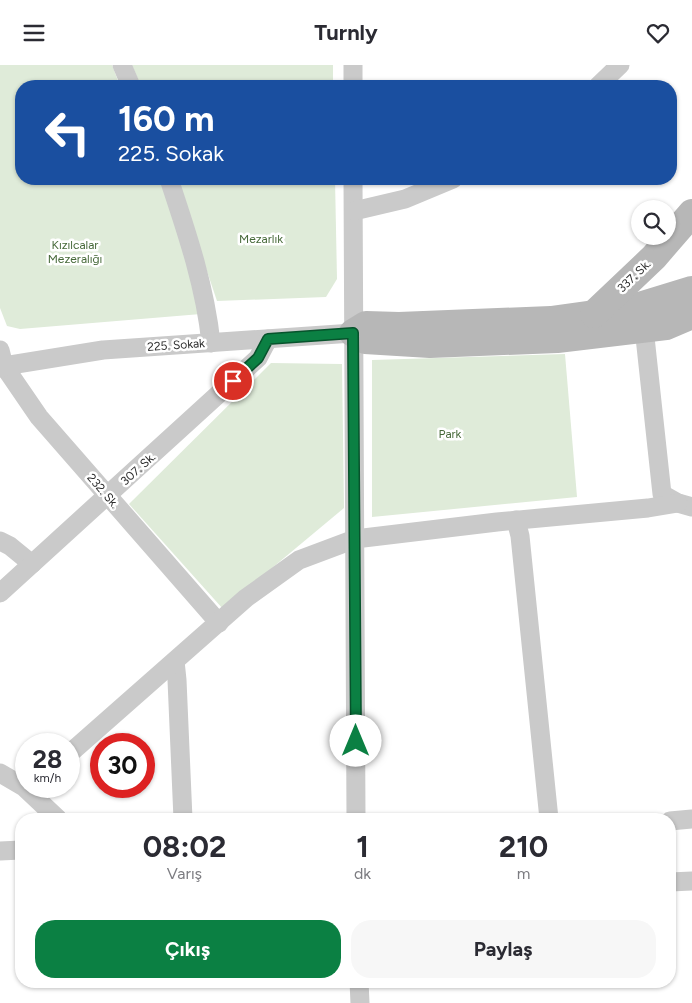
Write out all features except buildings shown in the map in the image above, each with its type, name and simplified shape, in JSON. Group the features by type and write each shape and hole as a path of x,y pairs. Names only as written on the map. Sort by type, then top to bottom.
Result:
{"street":[{"path":"122,65 128,80"},
{"path":"353,65 353,80"},
{"path":"604,80 620,65"},
{"path":"171,185 195,258 209,321 211,343"},
{"path":"353,185 356,813"},
{"path":"354,211 405,199 438,185"},
{"name":"337. Sk.","path":"594,314 654,257 692,213"},
{"path":"353,333 366,325 400,326 551,320 630,309 692,290"},
{"path":"353,333 365,341 430,344 557,339 666,326 692,315"},
{"path":"644,329 662,494 685,505"},
{"name":"225. Sokak","path":"1,361 103,350 353,333"},
{"name":"307. Sk.","path":"0,593 258,358 268,339"},
{"name":"232. Sk.","path":"1,361 39,417 219,623"},
{"path":"80,744 246,598 299,560 355,539 516,520 685,505"},
{"path":"516,520 520,535 548,813"},
{"path":"0,541 10,546 32,564"},
{"path":"175,661 183,813"},
{"path":"0,773 15,781"},
{"path":"39,798 53,813"},
{"path":"676,820 692,819"},
{"path":"0,851 15,850"},
{"path":"676,882 692,881"},
{"path":"359,988 360,1003"}],"green space":[{"name":"Kızılcalar Mezeralığı","path":"0,65 112,65 118,80 15,80 15,185 161,185 182,236 201,314 20,329 7,326 0,308"},
{"path":"132,65 333,65 333,80 138,80"},
{"name":"Mezarlık","path":"178,185 335,185 337,279 326,297 217,301"},
{"name":"Park","path":"565,354 577,497 372,517 372,360"},
{"path":"271,363 342,364 344,508 223,609 129,504"}],"route":[{"path":"233,381 258,358 268,339 353,333 356,741"}]}
